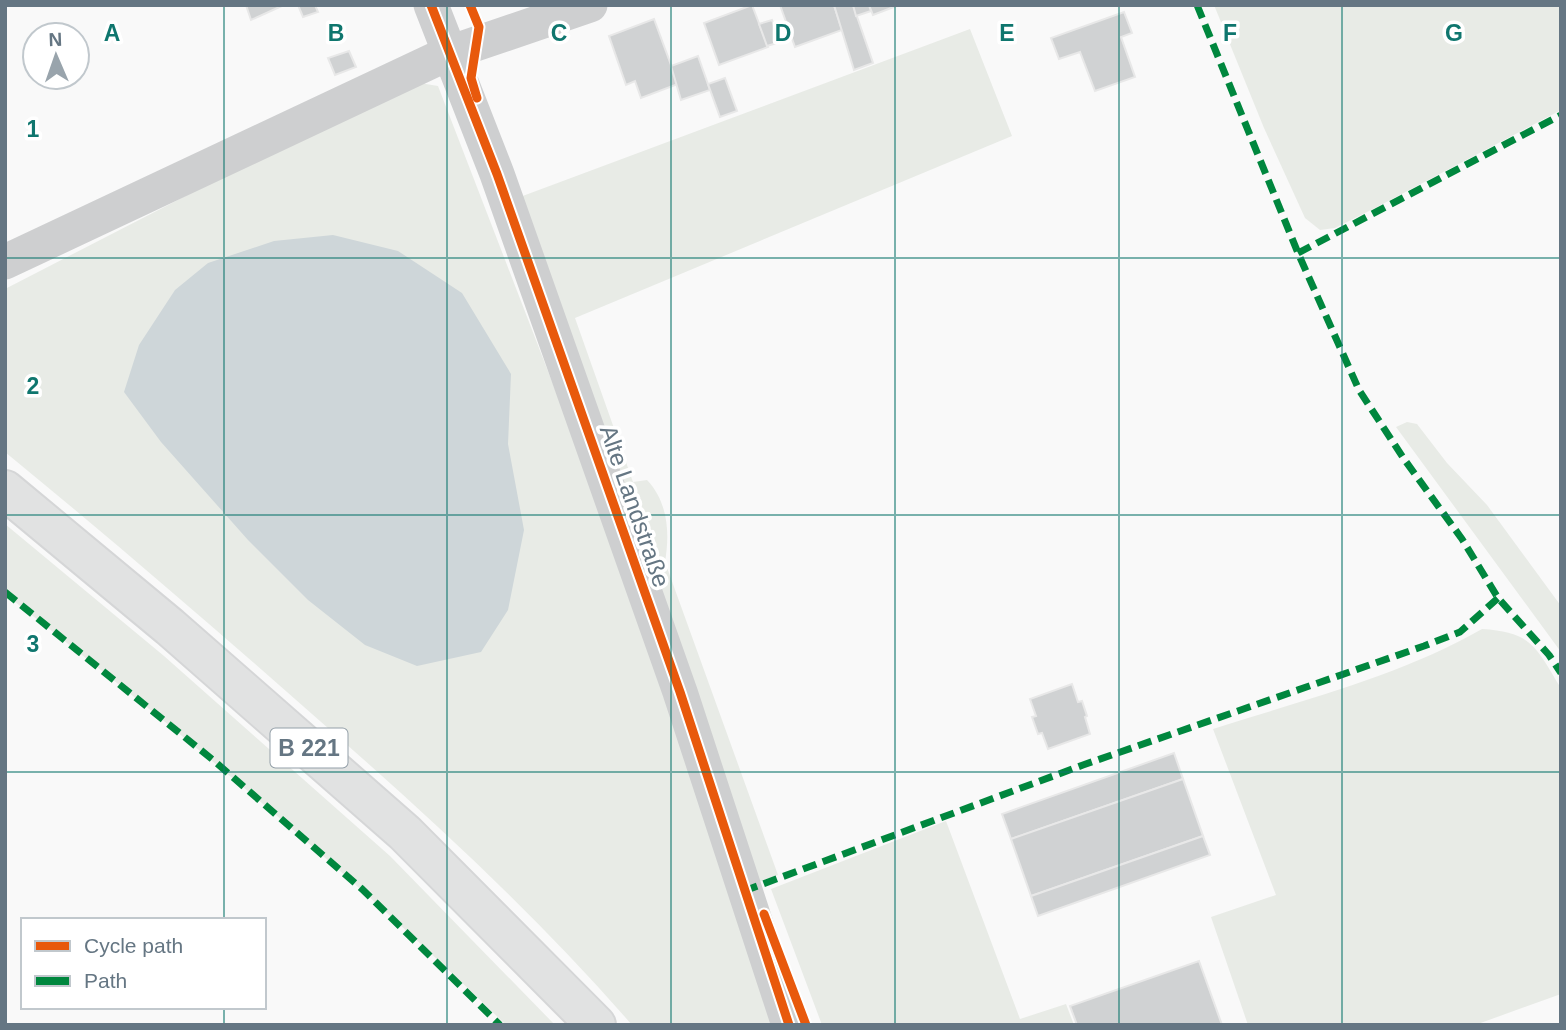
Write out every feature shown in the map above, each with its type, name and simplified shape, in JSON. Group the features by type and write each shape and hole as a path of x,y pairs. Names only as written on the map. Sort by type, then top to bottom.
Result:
{"main road":[{"name":"B 221","path":"5,490 170,627 405,833 596,1025"}],"street":[{"name":"Alte Landstraße","path":"431,5 497,174 680,692 789,1025"},
{"path":"5,262 449,53 590,5"}],"shaded area":[{"path":"1214,5 1561,5 1561,110 1335,228 1320,230 1305,218 1264,128"},
{"path":"970,29 1012,136 575,318 633,482 647,480 663,508 667,529 665,562 778,875 756,883 520,197"},
{"path":"420,83 438,86 603,514 779,1025 632,1025 517,903 395,788 198,614 5,452 5,289 399,86"},
{"path":"333,235 398,251 462,293 511,374 508,444 524,530 508,610 481,652 417,666 365,645 308,600 248,540 161,442 124,392 139,345 175,290 208,263 274,241"},
{"path":"1407,422 1417,424 1447,463 1487,505 1561,606 1561,652 1396,427"},
{"path":"5,524 164,656 390,856 555,1025 506,1025 386,912 262,803 5,594"},
{"path":"1482,629 1523,638 1545,662 1561,688 1561,994 1475,1025 1248,1025 1211,917 1276,895 1213,729 1385,674 1451,646"},
{"path":"946,821 1020,1019 1066,1004 1074,1025 822,1025 771,889"}],"building":[{"path":"246,5 284,5 251,20"},
{"path":"298,5 315,5 318,12 303,17"},
{"path":"752,5 768,47 719,65 704,23"},
{"path":"780,5 834,5 842,30 795,47"},
{"path":"834,5 853,5 873,63 854,70"},
{"path":"853,5 869,5 871,11 856,16"},
{"path":"869,5 899,5 873,15"},
{"path":"1124,12 1132,33 1121,37 1135,77 1095,91 1080,52 1059,59 1051,38"},
{"path":"654,19 678,84 641,98 635,81 626,85 609,36"},
{"path":"772,20 780,42 767,46 759,24"},
{"path":"349,51 356,67 335,75 328,58"},
{"path":"698,56 710,90 681,100 671,66"},
{"path":"725,78 737,111 720,117 708,84"},
{"path":"1072,684 1078,702 1082,701 1090,734 1048,749 1042,733 1038,734 1030,699"},
{"path":"1174,753 1183,779 1011,839 1002,814"},
{"path":"1183,779 1203,836 1031,896 1011,839"},
{"path":"1203,836 1210,855 1038,916 1031,896"},
{"path":"1199,961 1222,1025 1077,1025 1070,1006"}],"marked path":[{"path":"1197,5 1298,253 1359,390 1404,459 1462,539 1498,598 1549,655 1561,673"},
{"path":"1298,253 1561,115"},
{"path":"5,592 213,760 362,889 500,1025"},
{"path":"744,891 1083,765 1424,646 1460,632 1498,598"}],"cycle path":[{"path":"431,5 497,174 680,692 789,1025"},
{"path":"470,5 479,27 471,78 477,98"},
{"path":"764,914 806,1025"}]}
